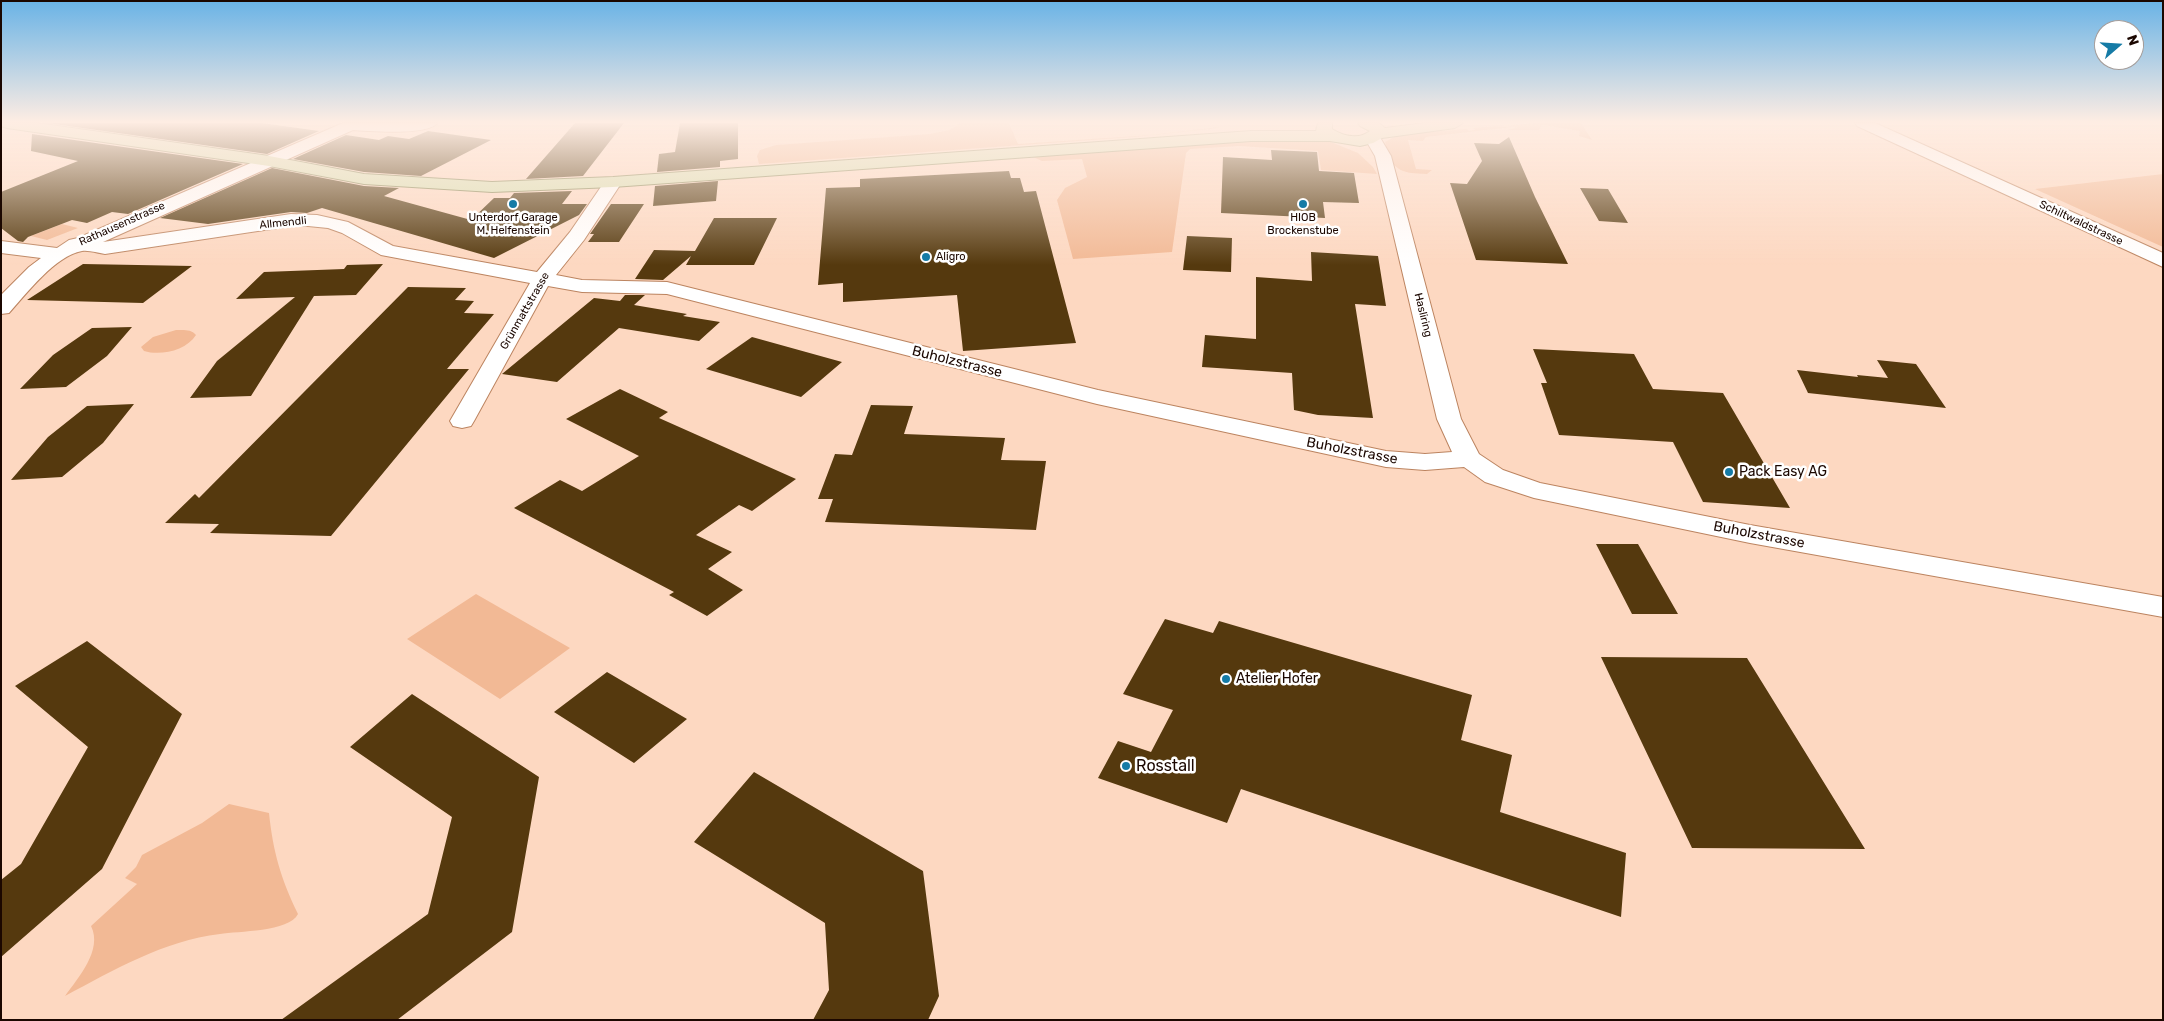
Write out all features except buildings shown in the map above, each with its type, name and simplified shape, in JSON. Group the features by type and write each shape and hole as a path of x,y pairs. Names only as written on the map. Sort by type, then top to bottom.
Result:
{"main road":[{"path":"320,171 364,179 450,186 523,187 770,171"}],"street":[{"name":"Rathausenstrasse","path":"1,308 36,271 58,254 76,244 247,171"},
{"name":"Hasliring","path":"1386,171 1449,419 1457,439 1470,459"},
{"name":"Schiltwaldstrasse","path":"1968,171 2163,261"},
{"name":"Grünmattstrasse","path":"462,421 542,279 578,236 613,182"},
{"name":"Allmendli","path":"76,244 105,248 291,220 318,220 334,222 357,234 374,246 388,251 542,279"},
{"path":"1,248 58,254"},
{"name":"Buholzstrasse","path":"542,279 582,286 667,288 1097,397 1386,459 1425,462 1470,459 1494,476 1534,490 1750,534 2163,607"}],"shaded area":[{"path":"1085,171 1184,171 1172,252 1073,259 1057,200 1065,188 1087,177"},
{"path":"1330,171 1375,171 1377,174"},
{"path":"1403,171 1431,171 1427,174"},
{"path":"2163,174 2163,247 2035,189"},
{"path":"62,224 78,228 47,240 31,236"},
{"path":"176,330 190,331 196,335 186,345 172,351 157,353 144,351 141,347 153,337"},
{"path":"476,594 570,648 500,699 407,639"},
{"path":"229,804 269,813 279,865 298,914 293,920 262,930 220,934 179,943 140,958 65,996 82,972 91,954 94,945 94,935 91,926 137,884 125,878 136,867 142,855 202,823"}],"place":[{"name":"Unterdorf Garage M. Helfenstein","path":"513,204"},
{"name":"HIOB Brockenstube","path":"1303,204"},
{"name":"Aligro","path":"926,257"},
{"name":"Pack Easy AG","path":"1729,472"},
{"name":"Atelier Hofer","path":"1226,679"},
{"name":"Rosstall","path":"1126,766"}]}
